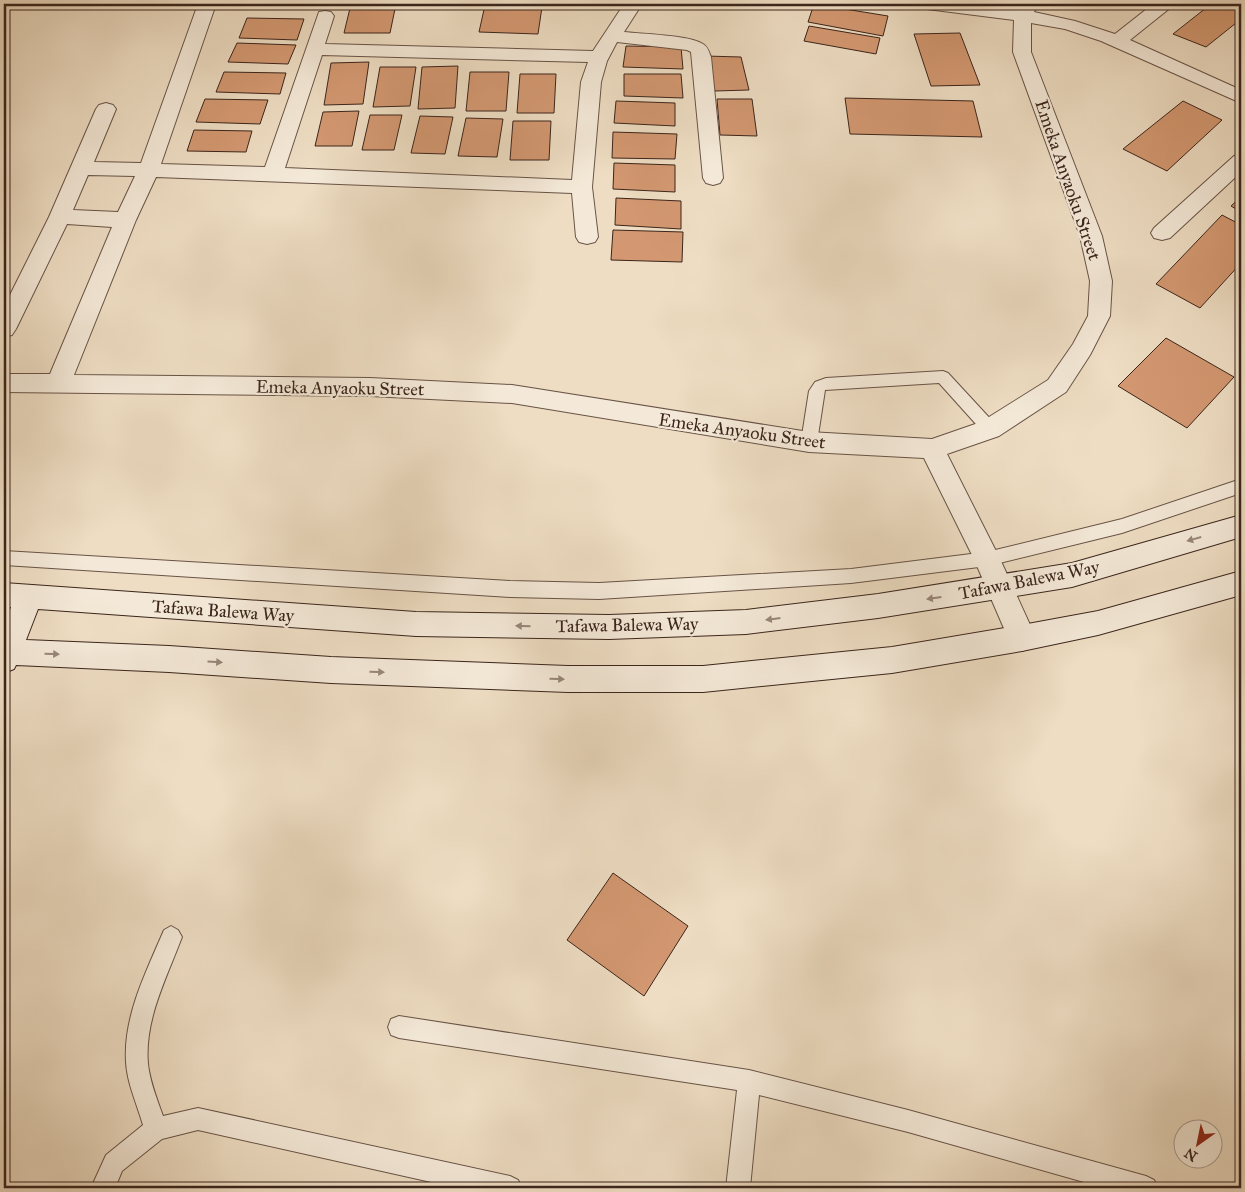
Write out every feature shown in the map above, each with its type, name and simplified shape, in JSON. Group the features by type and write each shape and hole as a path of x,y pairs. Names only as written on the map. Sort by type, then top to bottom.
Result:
{"street":[{"path":"58,384 125,220 148,171 207,4"},
{"path":"587,237 582,187 590,82 599,57 633,4"},
{"path":"927,4 1026,10 1117,41 1241,97"},
{"path":"1117,41 1164,4"},
{"name":"Emeka Anyaoku Street","path":"4,383 370,387 512,394 809,442 932,449 990,429 1057,386 1082,349 1099,316 1102,281 1091,236 1022,52 1020,32 1026,10"},
{"path":"273,174 325,16"},
{"path":"613,36 692,45 699,49 702,57 713,178"},
{"path":"314,49 599,57"},
{"path":"4,329 60,217 106,109"},
{"path":"1162,233 1241,161"},
{"path":"81,168 582,187"},
{"path":"60,217 125,220"},
{"path":"932,449 988,560 1022,638"},
{"name":"Tafawa Balewa Way","path":"16,596 416,624 609,627 746,622 878,606 1072,575 1241,526"},
{"path":"16,596 5,655 169,659 331,670 568,679 703,679 892,660 1022,638 1098,623 1241,583"}],"lane":[{"path":"809,442 816,391 820,386 826,384 943,377 990,429"},
{"path":"4,558 510,589 599,591 851,576 988,560 1122,526 1241,486"},
{"path":"156,1129 137,1064 137,1040 143,1013 171,937"},
{"path":"399,1026 749,1081 908,1121 1146,1188"},
{"path":"738,1188 749,1081"},
{"path":"103,1188 114,1163 156,1129 198,1119 510,1188"}],"building":[{"path":"351,4 396,4 390,33 344,33"},
{"path":"814,4 888,16 883,36 808,22"},
{"path":"1211,4 1241,4 1241,19 1206,47 1173,34"},
{"path":"485,5 542,7 538,34 479,32"},
{"path":"247,18 304,19 297,40 239,38"},
{"path":"809,26 880,38 876,54 804,41"},
{"path":"960,33 980,85 931,86 914,34"},
{"path":"237,43 296,45 288,64 228,62"},
{"path":"626,46 681,47 683,69 623,67"},
{"path":"705,56 741,57 749,90 715,91"},
{"path":"369,62 363,104 324,105 331,63"},
{"path":"458,66 455,108 418,109 422,67"},
{"path":"380,67 416,67 410,106 373,107"},
{"path":"224,72 286,73 280,94 216,92"},
{"path":"470,72 509,72 506,111 466,111"},
{"path":"520,74 556,74 554,113 517,113"},
{"path":"624,74 681,74 683,98 624,96"},
{"path":"845,98 973,101 982,137 850,134"},
{"path":"205,99 268,100 260,124 196,122"},
{"path":"717,99 752,99 757,136 720,135"},
{"path":"616,101 675,103 675,126 614,123"},
{"path":"1183,101 1222,120 1167,171 1123,149"},
{"path":"359,111 352,146 315,146 323,112"},
{"path":"370,115 402,115 394,150 362,150"},
{"path":"420,116 453,117 445,154 411,153"},
{"path":"466,118 503,119 497,157 458,156"},
{"path":"513,121 551,121 549,160 510,160"},
{"path":"194,130 252,131 246,152 187,151"},
{"path":"613,132 677,134 675,159 612,158"},
{"path":"614,163 675,165 675,192 613,189"},
{"path":"1241,197 1241,212 1231,206"},
{"path":"616,198 681,201 681,229 615,225"},
{"path":"1222,215 1241,225 1241,263 1200,308 1156,284"},
{"path":"613,230 683,232 682,262 611,260"},
{"path":"1166,338 1234,377 1187,428 1118,386"},
{"path":"613,873 688,926 644,996 567,940"}]}
